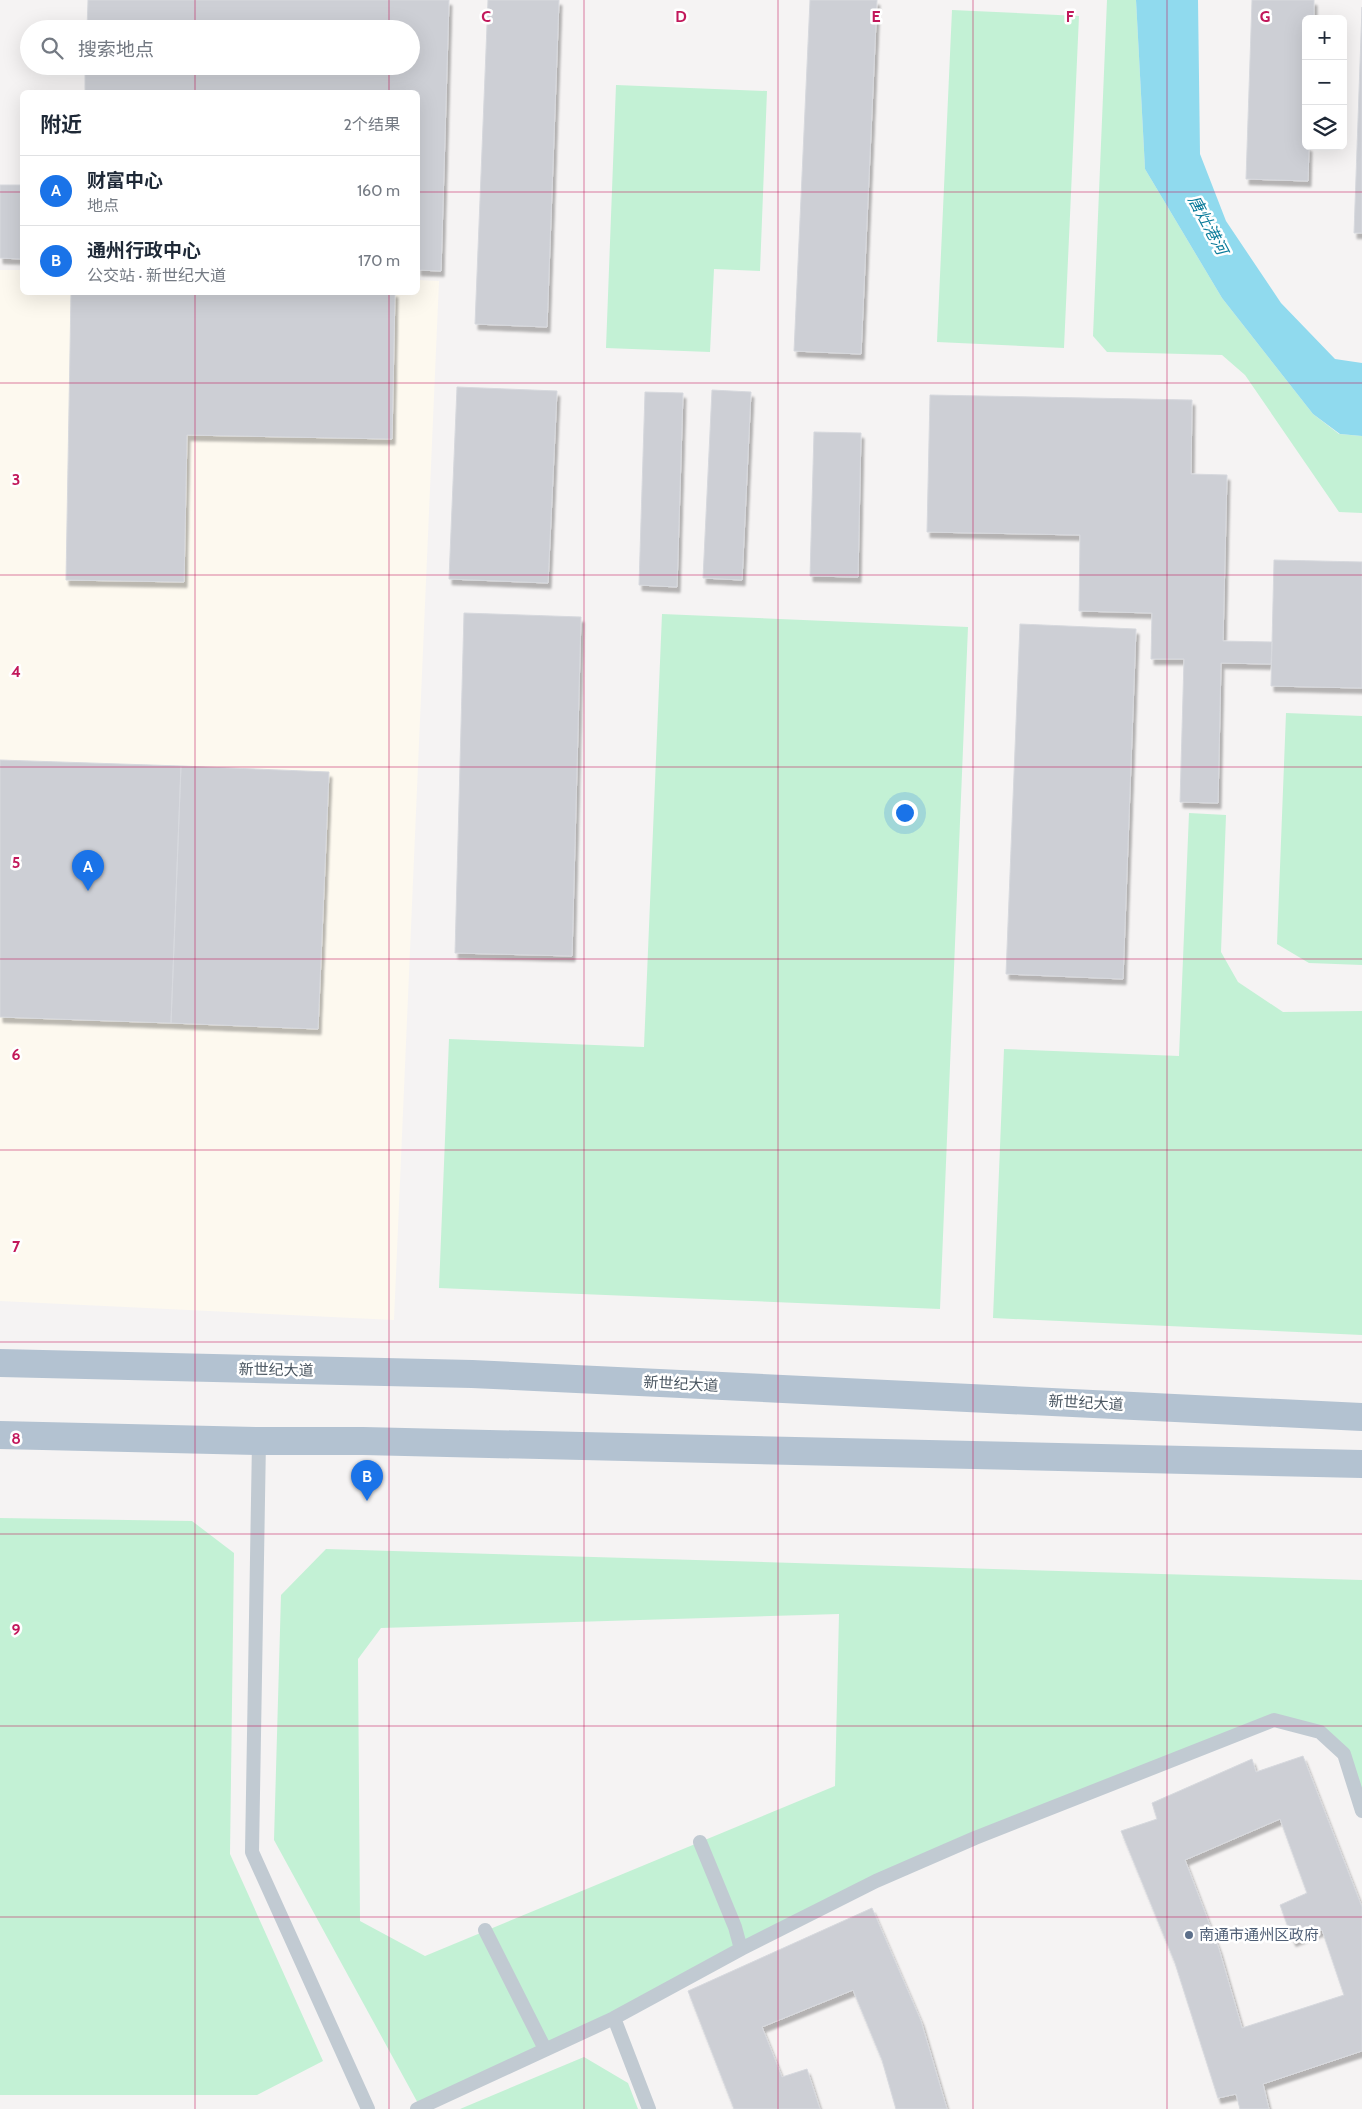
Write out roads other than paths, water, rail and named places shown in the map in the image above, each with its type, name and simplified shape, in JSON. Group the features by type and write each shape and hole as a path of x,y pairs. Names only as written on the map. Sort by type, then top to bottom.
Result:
{"main road":[{"name":"新世纪大道","path":"0,1364 472,1374 1362,1416"},
{"path":"0,1435 259,1441 363,1441 1362,1464"}],"lane":[{"path":"259,1441 252,1852 368,2109"},
{"path":"417,2109 614,2018 741,1949 876,1881 975,1838 1274,1720 1320,1732 1344,1754 1362,1811"},
{"path":"700,1842 735,1927 741,1949"},
{"path":"485,1930 545,2049"},
{"path":"614,2018 649,2109"}],"water":[{"name":"唐灶港河","path":"1136,0 1198,0 1200,154 1226,221 1281,303 1335,359 1362,363 1362,436 1340,434 1313,414 1222,298 1145,169"}],"place":[{"name":"财富中心","path":"88,891"},
{"name":"通州行政中心","path":"367,1501"},
{"name":"南通市通州区政府","path":"1189,1935"}]}
